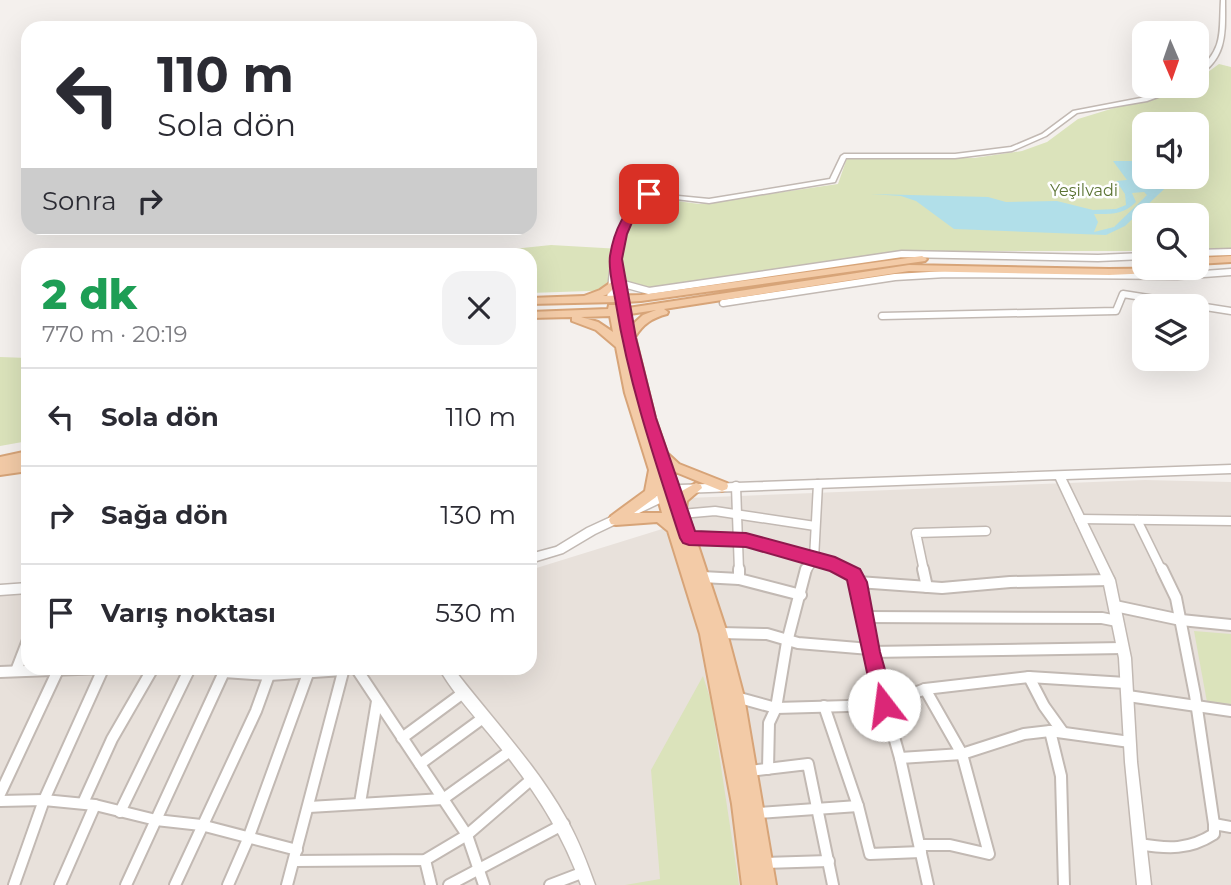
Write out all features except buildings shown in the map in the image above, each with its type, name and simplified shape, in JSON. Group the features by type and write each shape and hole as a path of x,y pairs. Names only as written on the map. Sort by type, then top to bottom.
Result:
{"main road":[{"path":"1209,260 1231,259"},
{"path":"537,300 575,300 618,306 906,260 1132,264"},
{"path":"1209,267 1231,266"},
{"path":"537,314 749,292 909,268 1132,271"},
{"path":"575,300 604,292 616,283"},
{"path":"625,342 637,324 651,314 723,303 749,292"},
{"path":"618,306 631,393 655,469 689,538 720,633 750,771 767,885"},
{"path":"537,316 590,321 625,342 660,452 669,495"},
{"path":"660,452 674,467 722,486"},
{"path":"0,462 21,458"},
{"path":"0,470 21,467"},
{"path":"616,520 651,493 655,469"},
{"path":"696,488 681,498 678,517 722,697 741,804 751,885"},
{"path":"616,520 678,517"}],"street":[{"path":"1209,65 1216,59 1223,46 1223,0"},
{"path":"618,306 616,259 621,234 631,211 649,194 709,201 820,185 833,181 844,156 986,155 1012,149 1044,135 1074,112 1150,98"},
{"path":"1209,253 1231,252"},
{"path":"616,283 649,291 902,254 1132,257"},
{"path":"723,303 895,276 1177,276 1231,272"},
{"path":"882,316 1116,311 1123,294 1230,312"},
{"path":"537,557 559,550 669,495 696,488 1231,470"},
{"path":"1059,475 1109,580 1115,606 1123,648 1144,885"},
{"path":"768,769 769,723 776,708 788,640 807,566 814,559 818,484"},
{"path":"736,486 739,579"},
{"path":"678,517 715,511 815,526"},
{"path":"1079,519 1231,521"},
{"path":"1137,520 1176,598 1197,708 1214,824 1214,834 1200,843 1178,850 1139,844"},
{"path":"927,587 916,533 986,531"},
{"path":"689,538 736,540 814,559 854,575 858,582 870,650 900,758 928,885"},
{"path":"702,577 739,579 801,595"},
{"path":"858,582 927,587 1109,580"},
{"path":"0,590 21,588"},
{"path":"1115,606 1181,620 1231,625"},
{"path":"865,617 1101,618 1117,621"},
{"path":"720,633 767,634 788,640 870,650 1123,648"},
{"path":"16,671 21,658"},
{"path":"0,672 21,671"},
{"path":"0,794 56,675"},
{"path":"15,885 44,800 100,675"},
{"path":"60,885 113,739 149,675"},
{"path":"120,812 187,675"},
{"path":"125,885 223,675"},
{"path":"175,885 272,675"},
{"path":"228,885 248,839 308,675"},
{"path":"288,885 342,675"},
{"path":"360,675 467,835 484,885"},
{"path":"449,675 533,778 564,824 586,879 550,885"},
{"path":"736,697 776,708 884,705 925,689 1029,677 1127,690 1197,708 1231,711"},
{"path":"1029,677 1044,706 1062,730"},
{"path":"824,705 858,806 870,854 950,845 989,854 962,754 925,689"},
{"path":"402,737 463,693"},
{"path":"360,803 377,701"},
{"path":"420,764 483,718"},
{"path":"900,758 962,754 1024,734 1062,730 1130,742"},
{"path":"1049,731 1061,776 1064,885"},
{"path":"309,807 443,799 510,751"},
{"path":"750,771 808,764 833,885"},
{"path":"0,801 44,800 89,804 156,820 201,825 296,856 425,860 467,835 533,778"},
{"path":"757,813 858,806"},
{"path":"449,885 564,824"},
{"path":"1214,824 1231,827"},
{"path":"425,860 431,885"},
{"path":"764,863 829,861"}],"shaded area":[{"path":"1145,480 1231,482 1231,885 0,885 0,588 21,586 21,675 537,675 537,568 688,521 687,498"}],"green space":[{"name":"Yeşilvadi","path":"1219,64 1231,67 1231,248 1209,249 1209,203 1132,203 1132,251 905,251 648,289 537,293 537,248 522,248 551,245 621,249 631,219 649,197 699,204 838,184 847,158 974,158 1022,151 1047,142 1078,119 1147,98 1209,98 1209,71"},
{"path":"0,357 21,358 21,442 0,446"},
{"path":"1194,631 1231,634 1231,704 1207,702"},
{"path":"703,676 711,701 739,885 625,885 660,879 651,770"}],"water":[{"path":"1113,161 1132,161 1132,189 1164,189 1149,203 1139,203 1147,195 1144,192 1132,193 1136,202 1121,212 1094,214 1098,222 1094,232 1114,227 1132,210 1132,219 1106,235 954,229 916,201 901,196 871,194 988,197 1006,202 1057,201 1093,210 1116,209 1126,205 1125,194 1116,181 1127,180"}],"route":[{"path":"649,194 631,211 621,234 616,259 620,274 621,300 649,418 689,538 746,540 835,565 854,575 858,582 870,652 884,705"}]}
